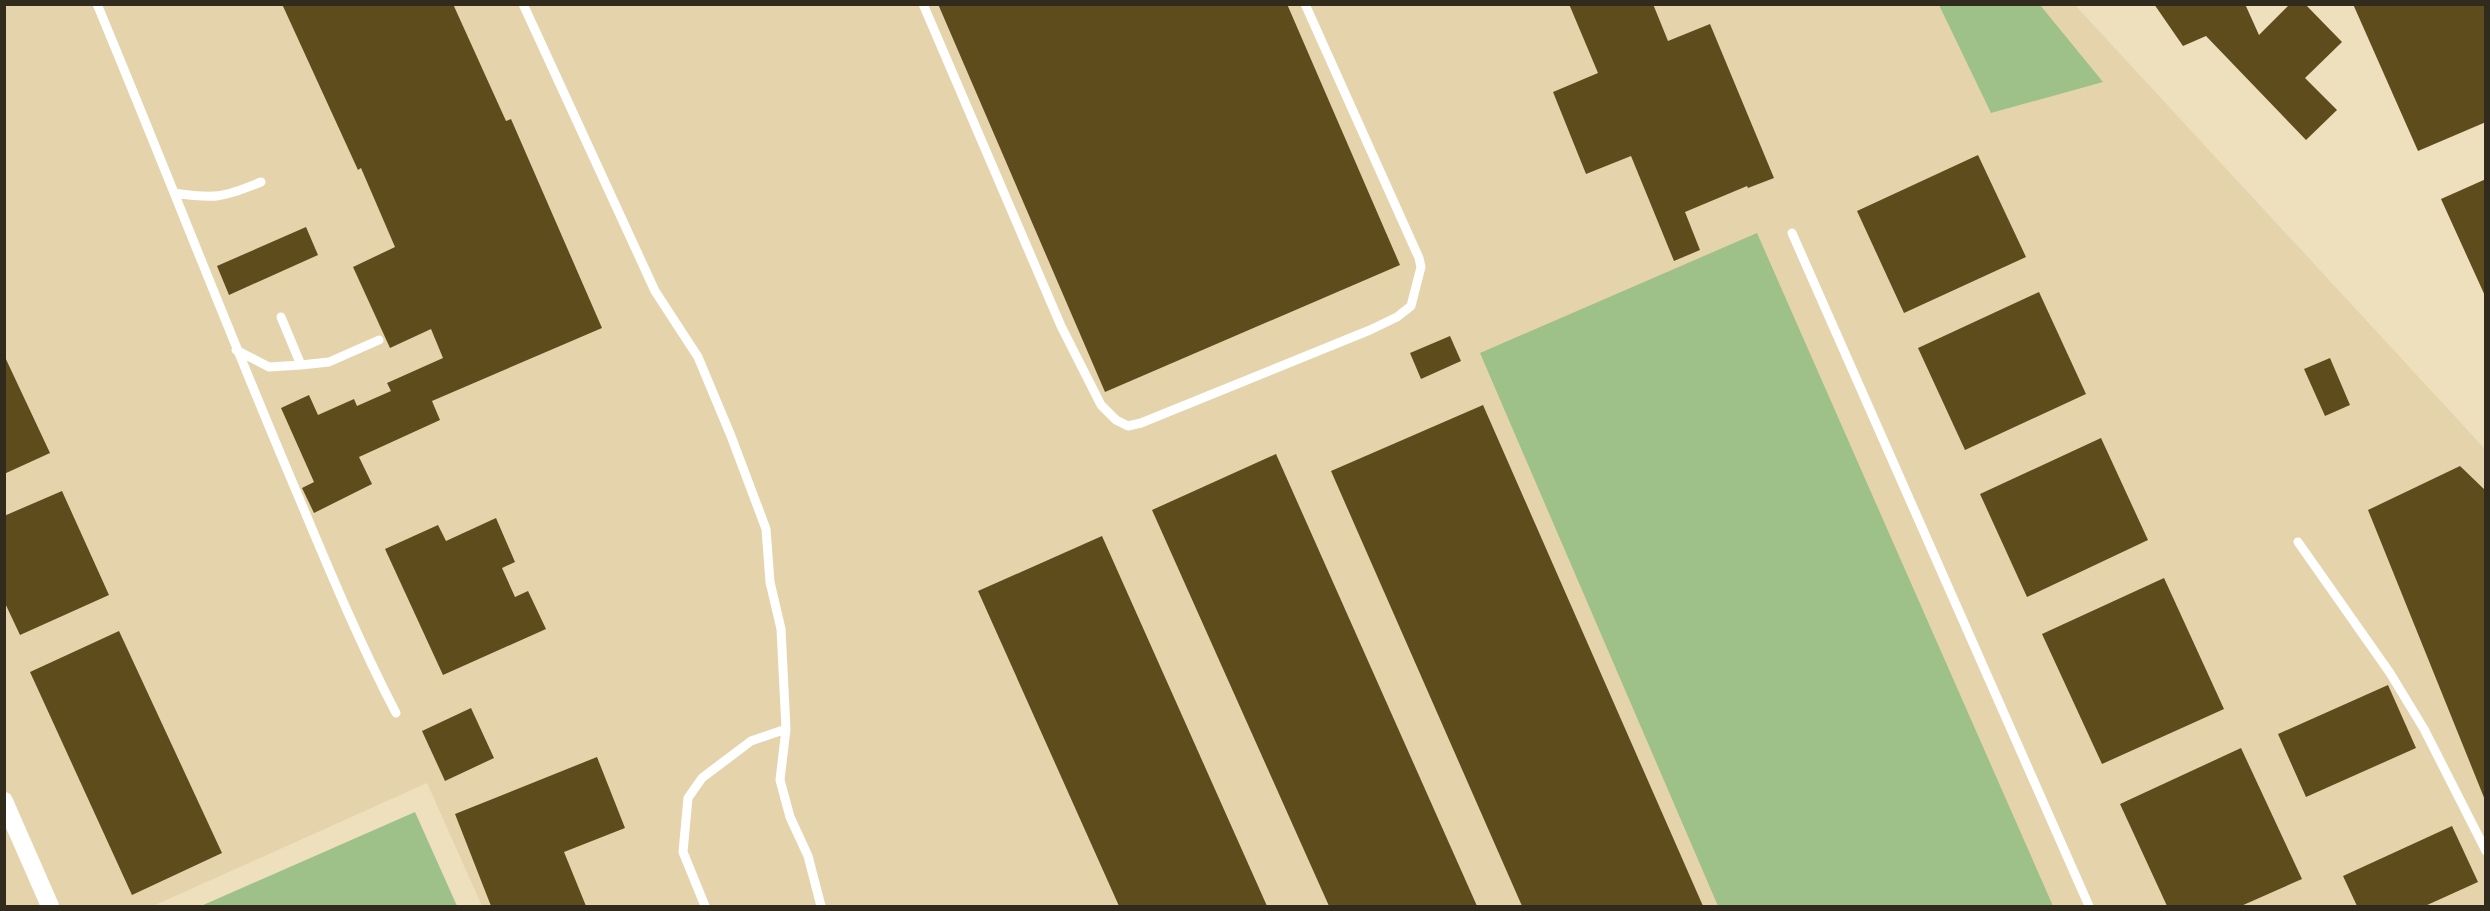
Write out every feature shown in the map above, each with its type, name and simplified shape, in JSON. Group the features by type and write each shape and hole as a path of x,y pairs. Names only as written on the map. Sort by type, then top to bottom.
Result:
{"street":[{"path":"4,801 50,906"}],"lane":[{"path":"97,4 236,350 346,608 396,713"},
{"path":"523,4 565,99 656,291 698,357 731,435 766,529 770,582 782,629 786,729 780,780 790,817 808,856 821,906"},
{"path":"923,4 1061,326 1101,405 1116,420 1128,426 1141,423 1370,330 1397,317 1411,306 1421,267 1419,258 1305,4"},
{"path":"174,193 207,198 222,197 261,182"},
{"path":"1792,233 2089,906"},
{"path":"281,316 301,365"},
{"path":"236,350 270,367 301,365 329,362 379,340"},
{"path":"2298,542 2390,674 2424,729 2486,851"},
{"path":"705,906 683,852 688,798 702,778 751,741 786,729"}],"shaded area":[{"path":"5,5 2075,5 2485,449 2485,906 482,906 427,783 153,906 5,906"}],"green space":[{"path":"1939,5 2040,5 2103,82 1991,113"},
{"path":"1757,233 2053,906 1718,906 1480,353"},
{"path":"415,812 457,906 201,906"}],"building":[{"path":"282,4 453,4 506,121 511,119 602,328 432,401 440,420 359,457 372,484 314,513 302,488 314,482 281,408 309,395 318,415 354,399 357,406 391,391 387,383 443,358 431,329 390,348 353,267 395,247 361,168 358,170"},
{"path":"938,4 1287,4 1400,265 1105,392"},
{"path":"1569,4 1653,4 1668,41 1710,24 1774,178 1748,188 1747,186 1685,212 1700,250 1674,261 1631,156 1586,174 1553,92 1598,73"},
{"path":"2154,4 2245,4 2259,35 2290,4 2305,4 2342,42 2305,78 2337,110 2306,140 2206,36 2183,46"},
{"path":"2353,4 2486,4 2486,122 2418,151"},
{"path":"1978,155 2026,257 1904,313 1857,211"},
{"path":"2486,179 2486,298 2441,199"},
{"path":"306,227 318,255 229,295 217,266"},
{"path":"2039,292 2086,394 1965,450 1918,348"},
{"path":"1450,336 1461,361 1421,379 1410,353"},
{"path":"4,355 50,453 4,474"},
{"path":"2330,358 2350,405 2325,416 2304,369"},
{"path":"1483,405 1703,906 1522,906 1331,471"},
{"path":"2101,438 2148,540 2027,597 1980,494"},
{"path":"1276,454 1477,906 1329,906 1152,510"},
{"path":"2460,466 2486,491 2485,800 2368,510"},
{"path":"62,491 109,595 20,635 4,601 4,516"},
{"path":"496,518 515,562 502,568 515,597 528,591 546,629 443,675 385,549 438,525 446,541"},
{"path":"1102,536 1267,906 1119,906 978,591"},
{"path":"2164,578 2224,709 2102,764 2042,634"},
{"path":"119,631 222,853 132,895 30,672"},
{"path":"2388,685 2416,748 2306,797 2278,734"},
{"path":"471,708 494,758 445,781 422,731"},
{"path":"2241,748 2302,879 2241,906 2167,906 2120,804"},
{"path":"597,757 625,828 564,852 586,906 491,906 455,814"},
{"path":"2452,826 2478,882 2425,906 2357,906 2343,876"}]}
